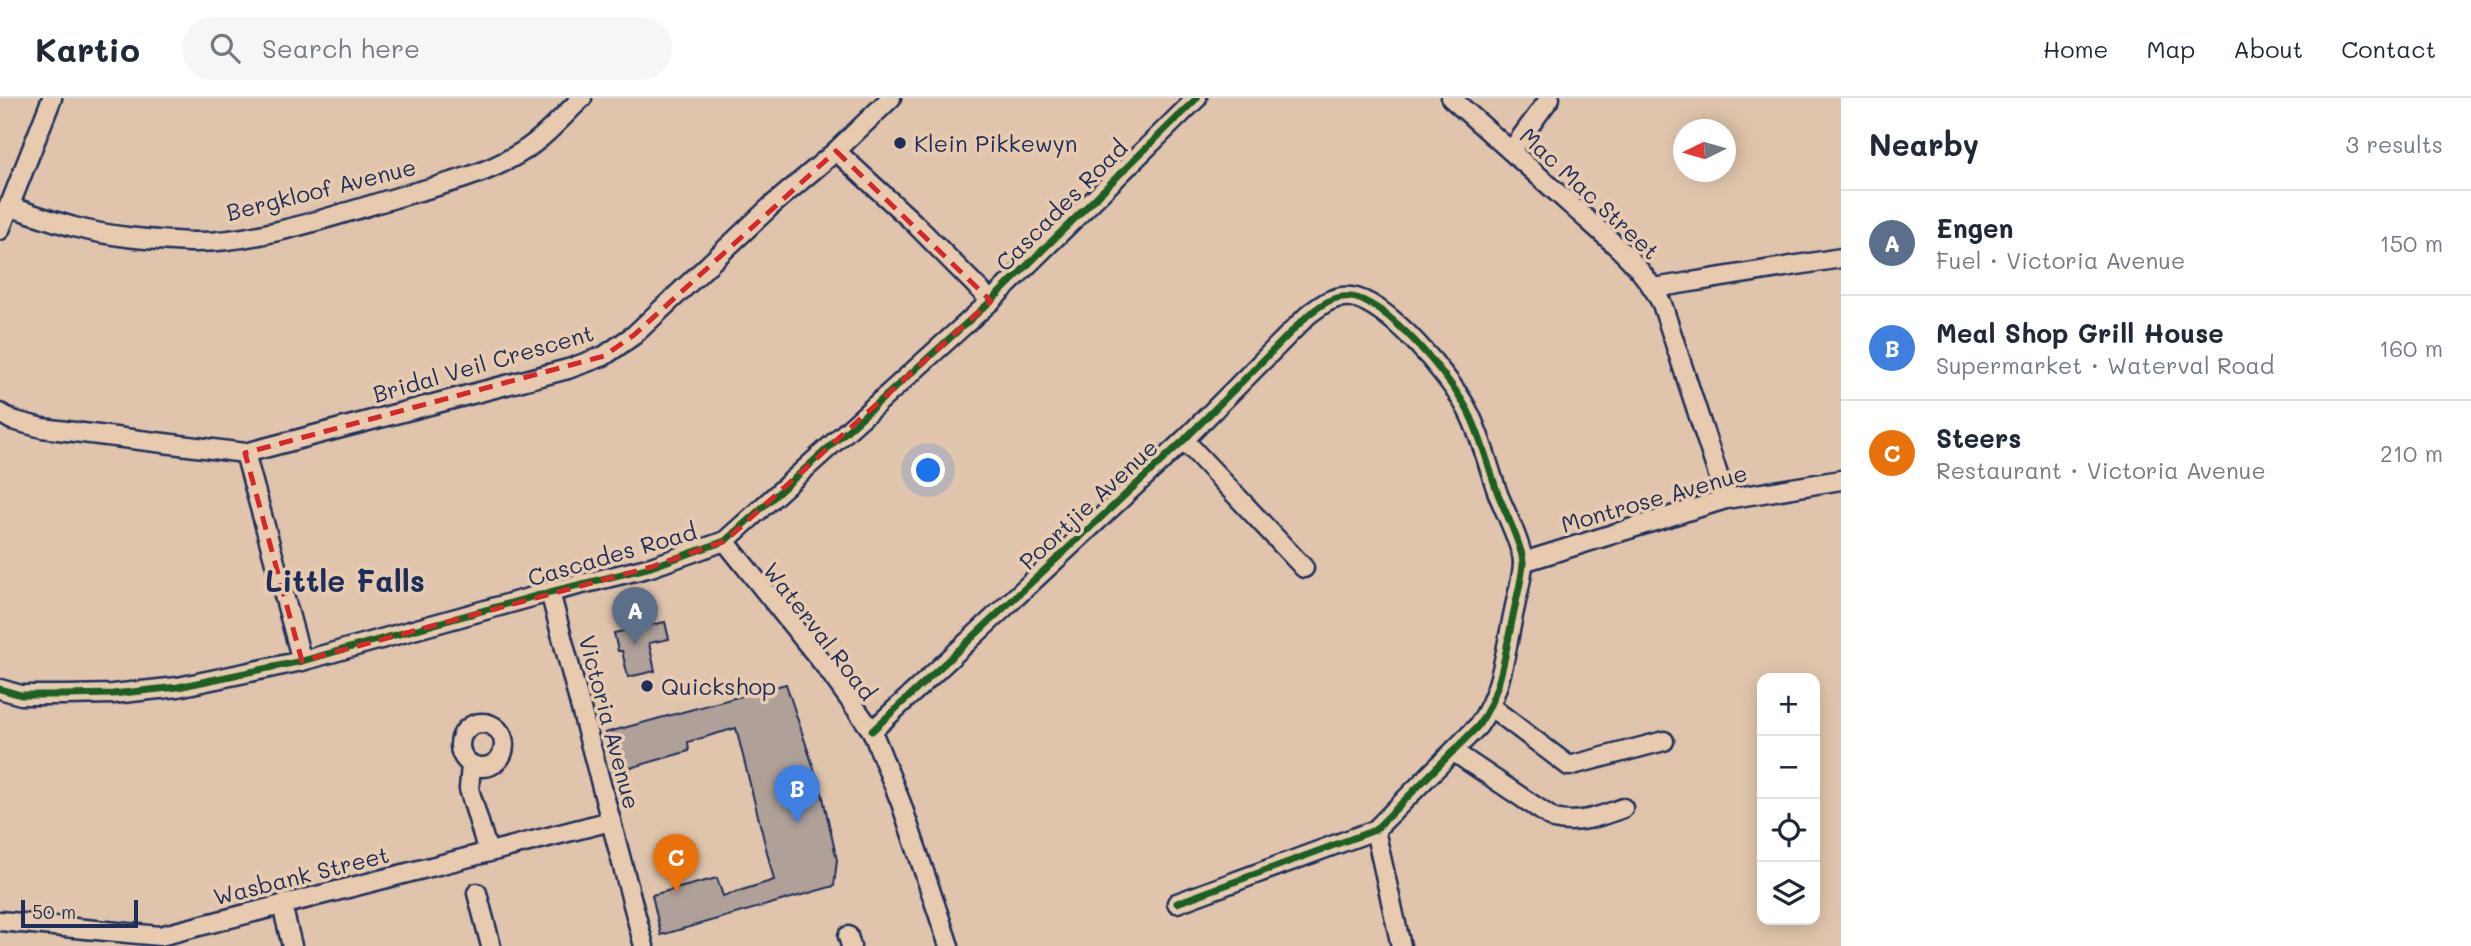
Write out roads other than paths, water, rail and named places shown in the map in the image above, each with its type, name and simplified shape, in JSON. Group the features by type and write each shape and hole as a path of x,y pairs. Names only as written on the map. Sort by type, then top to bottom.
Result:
{"street":[{"path":"0,230 52,98"},
{"name":"Bergkloof Avenue","path":"8,205 74,227 115,236 192,242 230,239 295,226 484,170 533,145 582,98"},
{"name":"Bridal Veil Crescent","path":"0,413 12,420 42,428 245,453 568,369 604,356 634,335 891,98"},
{"name":"Cascades Road","path":"0,689 21,695 126,692 178,687 302,661 550,592 651,567 725,541 991,301 1197,98"},
{"name":"Mac Mac Street","path":"1451,98 1590,222 1637,267 1654,288 1662,304 1726,499"},
{"path":"1511,151 1550,98"},
{"path":"836,151 913,222 991,301"},
{"path":"1654,288 1841,258"},
{"name":"Poortjie Avenue","path":"872,731 1184,440 1308,315 1328,301 1348,297 1361,299 1370,305 1425,351 1453,385 1468,411 1523,562"},
{"path":"1184,440 1304,568"},
{"path":"245,453 302,661"},
{"name":"Montrose Avenue","path":"1523,562 1726,499 1841,480"},
{"name":"Waterval Road","path":"725,541 829,671 872,731 901,803 949,946"},
{"path":"1177,902 1375,830 1454,752 1491,708 1500,682 1523,562"},
{"name":"Victoria Avenue","path":"550,592 644,946"},
{"path":"1491,708 1569,766 1664,741"},
{"path":"1454,752 1554,819 1564,822 1582,820 1623,808"},
{"path":"471,765 469,789 488,852"},
{"name":"Wasbank Street","path":"0,921 161,941 282,905 611,821"},
{"path":"1375,830 1401,946"},
{"path":"477,894 491,946"},
{"path":"282,905 292,946"}],"place":[{"name":"Klein Pikkewyn","path":"900,143"},
{"name":"Engen","path":"635,645"},
{"name":"Quickshop","path":"647,686"},
{"name":"Meal Shop Grill House","path":"797,823"},
{"name":"Steers","path":"676,892"}],"district":[{"name":"Little Falls","path":"345,580"}]}
